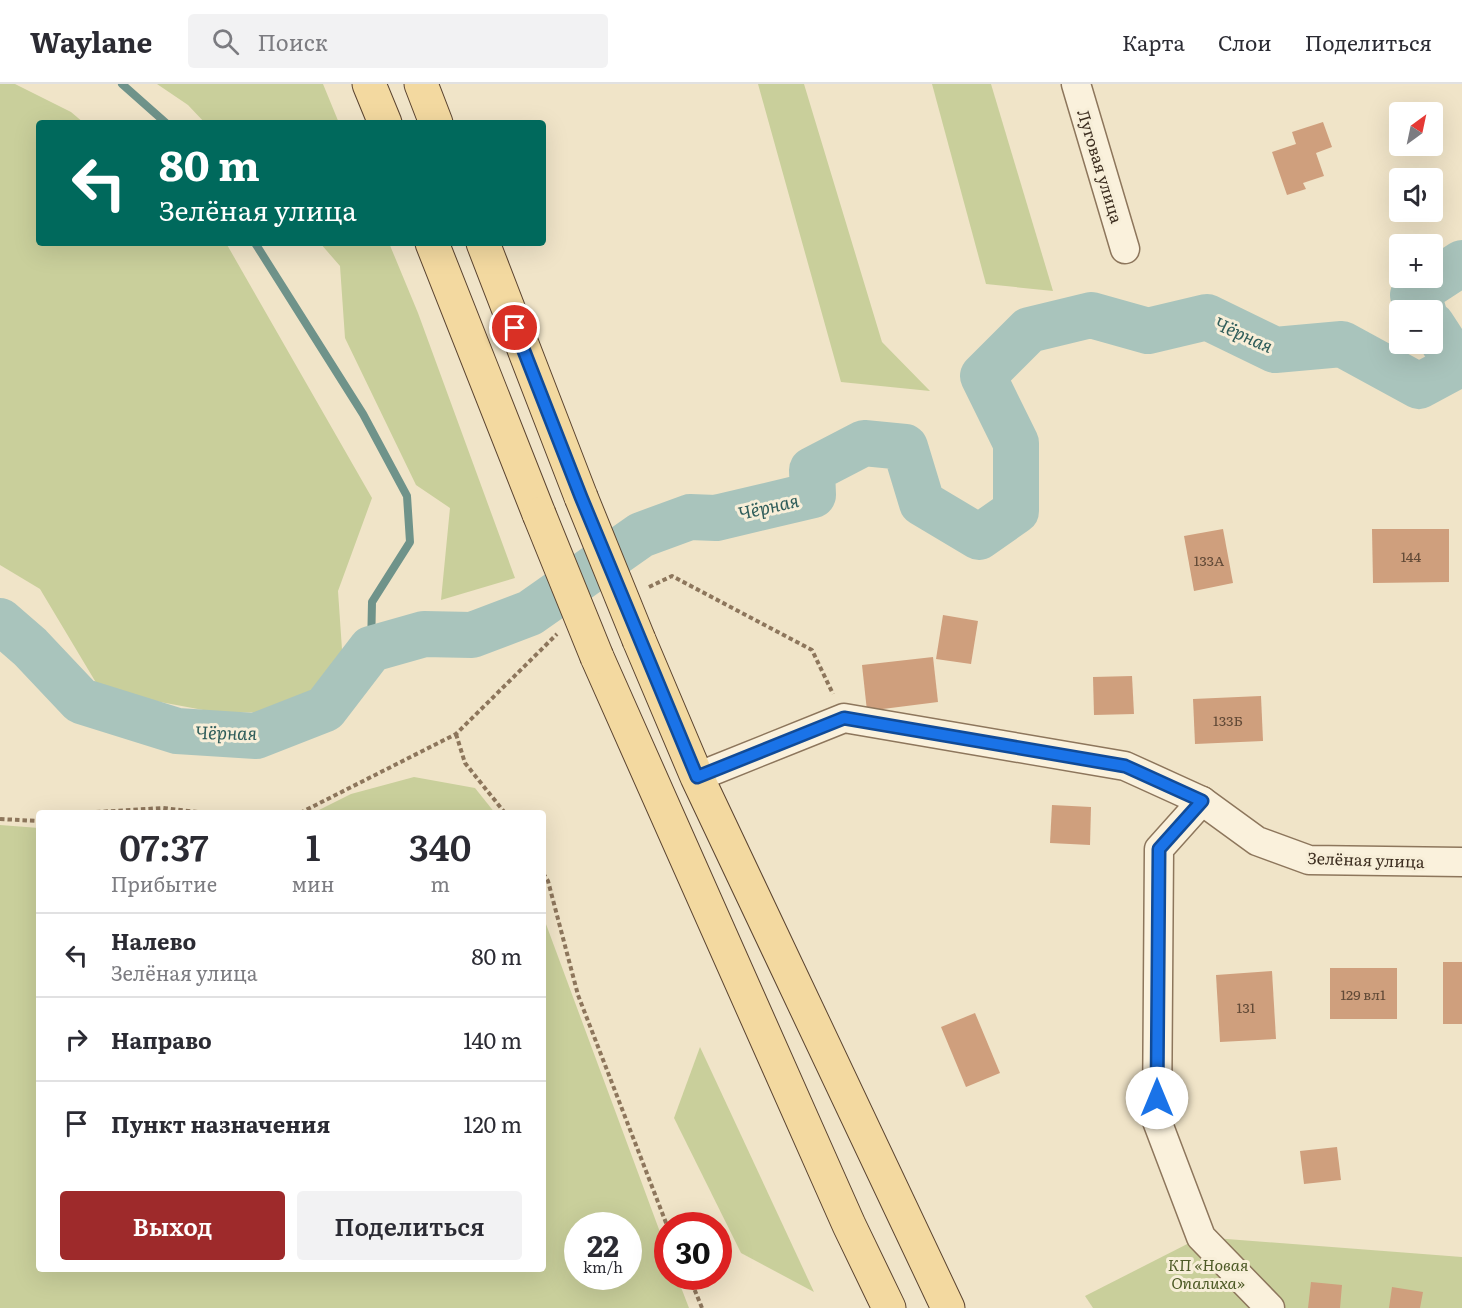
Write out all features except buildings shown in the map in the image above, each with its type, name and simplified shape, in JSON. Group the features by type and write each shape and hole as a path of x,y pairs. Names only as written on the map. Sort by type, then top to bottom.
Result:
{"main road":[{"path":"369,84 384,120"},
{"path":"421,84 435,120"},
{"path":"433,246 597,657 849,1225 889,1308"},
{"path":"484,246 581,497 697,777 948,1308"}],"street":[{"name":"Луговая улица","path":"1076,84 1125,249"},
{"name":"Зелёная улица","path":"697,777 844,718 1125,766 1202,801 1257,841 1309,860 1462,862"},
{"path":"1202,801 1159,849 1157,1121 1201,1238 1270,1308"}],"path":[{"path":"456,734 465,762 503,810"},
{"path":"130,810 163,808 180,810"},
{"path":"0,819 36,821"},
{"path":"546,878 578,995 662,1212"},
{"path":"695,1290 702,1308"}],"green space":[{"path":"0,84 15,84 71,112 80,120 36,120 36,246 228,246 372,498 338,591 343,664 305,713 214,712 101,691 40,589 0,565"},
{"path":"157,84 323,84 338,120 202,120 188,105"},
{"path":"758,84 804,84 882,342 930,391 841,382"},
{"path":"932,84 991,84 1053,291 986,284"},
{"path":"323,246 390,246 418,313 515,578 441,600 450,508 416,485 345,338 340,266"},
{"path":"414,777 475,788 493,810 319,810 351,794"},
{"path":"0,825 36,828 36,1272 546,1272 546,924 654,1216 654,1290 682,1290 689,1308 0,1308"},
{"path":"700,1047 814,1292 741,1253 732,1235 732,1212 721,1212 674,1118"},
{"name":"КП «Новая Опалиха»","path":"1201,1237 1462,1257 1462,1308 1093,1308 1085,1296"}],"waterway":[{"path":"122,84 163,120"},
{"path":"257,246 363,414 407,496 410,542 372,602 371,649"},
{"name":"Чёрная","path":"1416,300 1413,295 1462,263"},
{"name":"Чёрная","path":"0,621 30,647 81,701 177,731 256,736 325,709 371,649 424,634 472,635 530,613 641,535 690,517 716,518 813,495 812,470 864,443 905,447 922,503 979,537 1016,511 1016,443 983,376 1029,330 1091,315 1148,331 1207,317 1275,350 1342,344 1419,386 1458,365 1443,342"}],"route":[{"path":"515,328 581,497 697,777 844,718 1125,766 1202,801 1159,849 1157,1098"}]}
